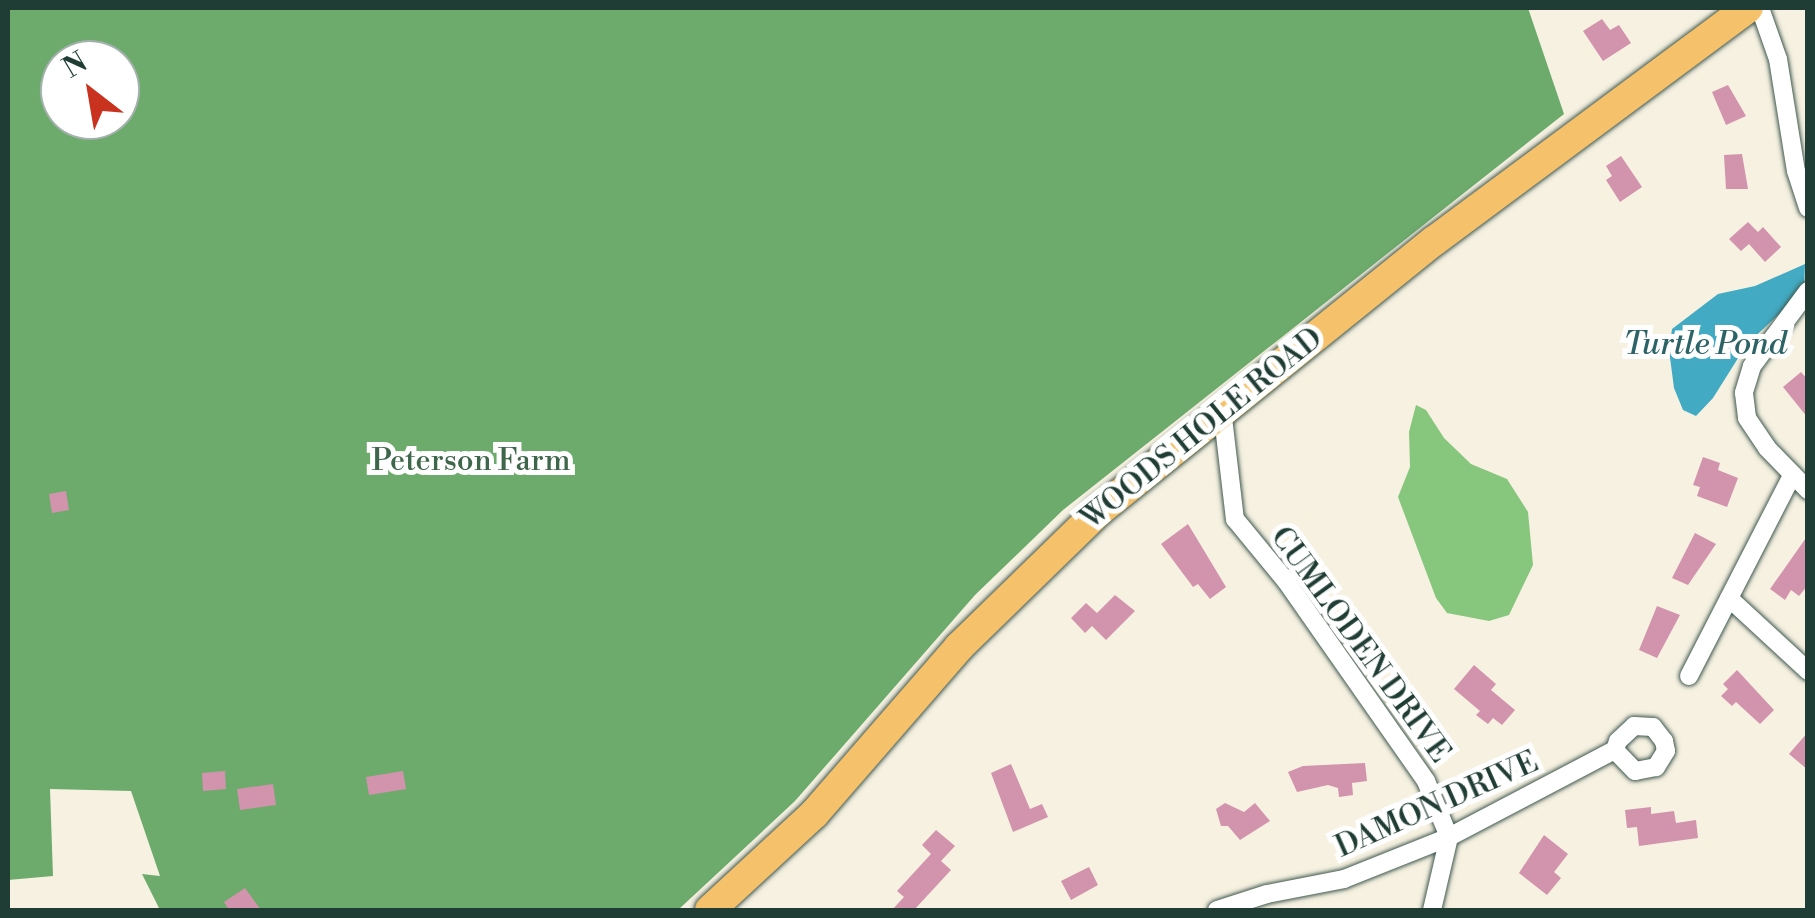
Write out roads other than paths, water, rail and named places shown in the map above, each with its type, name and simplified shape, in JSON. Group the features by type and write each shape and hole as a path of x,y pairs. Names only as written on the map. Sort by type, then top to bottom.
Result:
{"highway":[{"name":"WOODS HOLE ROAD","path":"710,910 814,814 958,647 1023,581 1152,465 1537,162 1748,8"}],"street":[{"path":"1760,8 1778,59 1796,170 1808,208"},
{"path":"1808,291 1752,366 1744,393 1747,418 1792,476 1808,490"},
{"name":"CUMLODEN DRIVE","path":"1222,410 1235,519 1286,581 1426,781 1449,837"},
{"path":"1689,676 1792,476"},
{"path":"1729,598 1808,671"},
{"name":"DAMON DRIVE","path":"1217,910 1267,894 1344,880 1449,837 1615,750"},
{"path":"1432,910 1449,837"}],"water":[{"name":"Turtle Pond","path":"1805,264 1804,291 1747,344 1713,398 1696,416 1683,410 1674,388 1669,350 1672,329 1718,294 1755,286"}],"park label":[{"name":"Peterson Farm","path":"471,461"}]}
